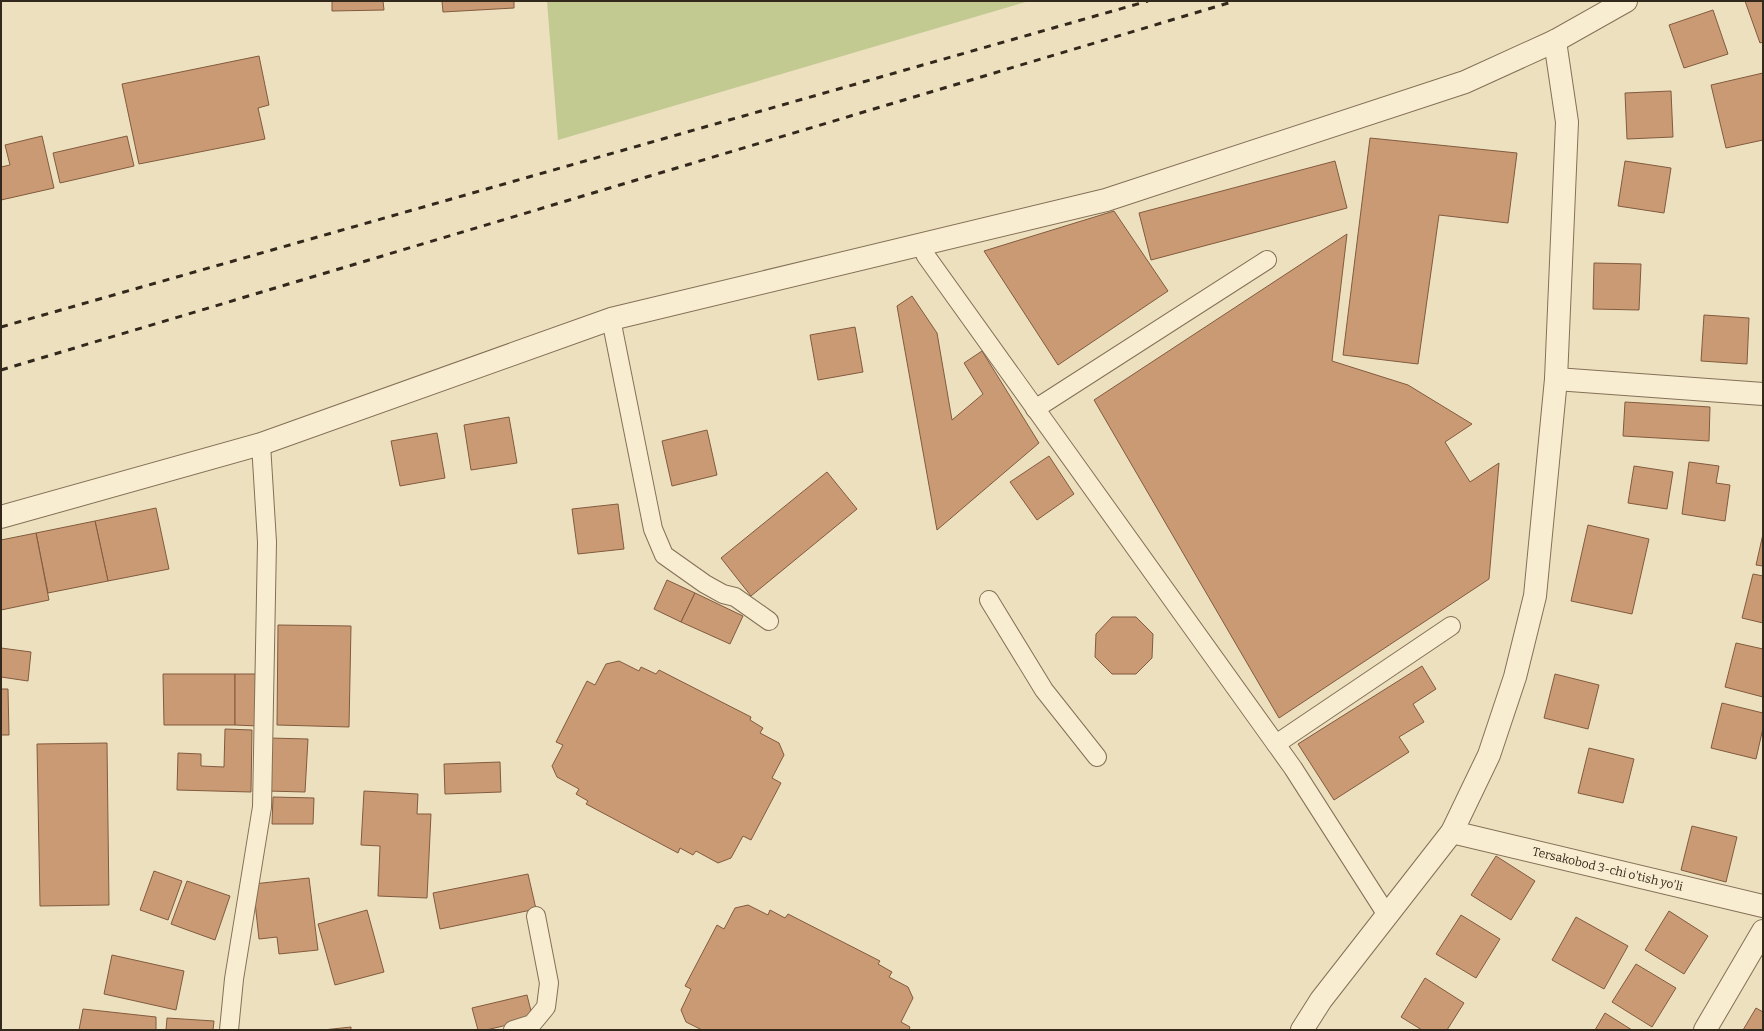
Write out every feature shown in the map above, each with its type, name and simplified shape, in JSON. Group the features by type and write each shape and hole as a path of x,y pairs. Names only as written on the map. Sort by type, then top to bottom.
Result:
{"street":[{"path":"1,517 261,444 611,319 1106,200 1464,82 1555,41 1626,1"},
{"path":"1302,1030 1322,1000 1452,832 1489,755 1515,677 1535,596 1556,379 1568,122 1555,41"},
{"path":"1556,379 1763,394"},
{"name":"Tersakobod 3-chi o'tish yo'li","path":"1452,832 1763,906"},
{"path":"1705,1030 1763,931"}],"lane":[{"path":"921,245 926,256 1293,768 1387,915"},
{"path":"1035,409 1267,260"},
{"path":"611,319 654,529 664,555 705,584 722,594 735,597 769,621"},
{"path":"229,1030 234,979 262,807 266,542 261,444"},
{"path":"989,600 1044,690 1097,757"},
{"path":"1276,744 1451,626"},
{"path":"512,1030 532,1024 546,1007 549,983 536,916"}],"green space":[{"path":"547,1 1029,1 558,140"}],"building":[{"path":"332,1 383,1 384,10 332,11"},
{"path":"442,1 514,1 514,8 443,12"},
{"path":"1745,1 1763,1 1763,42 1760,43"},
{"path":"1713,10 1728,54 1684,68 1669,25"},
{"path":"259,56 269,105 258,108 265,139 139,164 122,84"},
{"path":"1763,73 1763,140 1726,148 1711,85"},
{"path":"1671,91 1673,137 1627,139 1625,93"},
{"path":"42,136 54,188 1,200 1,167 10,165 5,145"},
{"path":"127,136 134,166 60,183 53,153"},
{"path":"1370,138 1517,153 1508,223 1439,215 1418,364 1343,355"},
{"path":"1335,161 1347,208 1151,260 1139,213"},
{"path":"1625,161 1671,168 1664,213 1618,206"},
{"path":"1114,211 1168,291 1058,365 984,251"},
{"path":"1347,234 1332,361 1408,385 1472,424 1445,442 1470,482 1499,463 1489,579 1279,718 1094,400"},
{"path":"1594,263 1641,264 1639,310 1593,309"},
{"path":"912,296 937,333 952,420 983,394 964,363 982,351 1039,443 937,530 897,306"},
{"path":"1704,315 1749,318 1747,364 1701,361"},
{"path":"855,327 863,372 818,380 810,335"},
{"path":"1625,402 1710,407 1709,441 1623,436"},
{"path":"509,417 517,463 471,470 464,425"},
{"path":"707,430 717,475 672,486 662,441"},
{"path":"437,433 445,478 400,486 391,441"},
{"path":"1049,456 1074,494 1037,520 1010,482"},
{"path":"1689,462 1719,466 1716,483 1730,485 1725,521 1682,514"},
{"path":"1634,466 1673,472 1667,509 1628,503"},
{"path":"827,472 857,509 751,596 721,558"},
{"path":"618,504 624,549 578,554 572,509"},
{"path":"156,508 169,569 108,581 95,521"},
{"path":"95,521 108,581 48,593 36,533"},
{"path":"1588,525 1649,539 1632,614 1571,601"},
{"path":"36,533 49,600 1,610 1,540"},
{"path":"1763,534 1763,566 1756,565"},
{"path":"1753,574 1763,576 1763,623 1742,618"},
{"path":"667,580 695,593 681,622 654,609"},
{"path":"695,593 743,616 730,644 681,622"},
{"path":"1112,617 1136,617 1153,634 1152,658 1136,674 1112,674 1095,657 1096,634"},
{"path":"278,625 351,626 349,727 277,725"},
{"path":"1736,643 1763,649 1763,697 1725,687"},
{"path":"1,648 31,652 28,681 1,677"},
{"path":"619,661 639,671 641,667 656,674 659,670 751,717 750,720 763,728 760,733 779,743 784,755 772,778 781,783 751,840 743,836 731,858 718,863 696,851 693,855 680,848 678,853 586,804 588,801 576,794 579,789 557,777 552,766 563,745 556,742 587,681 595,685 606,664"},
{"path":"1422,666 1436,689 1413,704 1424,722 1399,737 1409,752 1334,800 1298,744"},
{"path":"163,674 235,674 235,725 164,725"},
{"path":"235,674 258,674 258,726 235,725"},
{"path":"1555,674 1599,685 1588,729 1544,718"},
{"path":"1,689 8,689 9,735 1,735"},
{"path":"1722,703 1763,713 1763,728 1756,759 1711,748"},
{"path":"225,729 252,730 251,792 177,790 178,753 201,754 201,766 224,767"},
{"path":"269,738 308,739 305,792 267,791"},
{"path":"107,743 109,905 40,906 37,744"},
{"path":"1589,748 1634,759 1623,803 1578,793"},
{"path":"500,762 501,792 445,794 444,764"},
{"path":"364,791 418,794 417,814 431,814 427,898 378,896 380,846 361,845"},
{"path":"273,797 314,798 313,824 272,824"},
{"path":"1692,826 1737,837 1726,882 1681,870"},
{"path":"1496,856 1535,881 1511,920 1471,895"},
{"path":"154,871 182,881 168,920 140,910"},
{"path":"528,874 536,909 440,929 433,893"},
{"path":"309,878 318,950 279,954 277,937 259,939 253,884"},
{"path":"187,881 230,896 215,940 171,924"},
{"path":"748,905 768,915 770,910 785,918 788,914 880,961 878,964 892,972 889,977 908,987 913,998 901,1022 910,1027 909,1030 702,1030 686,1022 681,1010 691,989 685,986 717,925 724,929 735,908"},
{"path":"367,910 384,972 335,985 318,924"},
{"path":"1669,911 1708,936 1684,974 1645,950"},
{"path":"1461,915 1500,939 1476,978 1436,954"},
{"path":"1576,917 1628,946 1604,989 1552,960"},
{"path":"112,955 184,971 176,1010 104,994"},
{"path":"1636,964 1676,988 1652,1027 1612,1002"},
{"path":"1425,978 1464,1003 1447,1030 1422,1030 1401,1017"},
{"path":"527,995 533,1019 486,1030 478,1030 472,1008"},
{"path":"1756,1008 1763,1012 1763,1030 1743,1030"},
{"path":"83,1009 156,1017 156,1030 79,1030"},
{"path":"1605,1013 1632,1030 1595,1030"},
{"path":"167,1018 214,1021 213,1030 166,1030"},
{"path":"351,1027 351,1030 323,1030"}],"railway":[{"path":"1,327 1148,1"},
{"path":"1,370 1235,1"}]}
